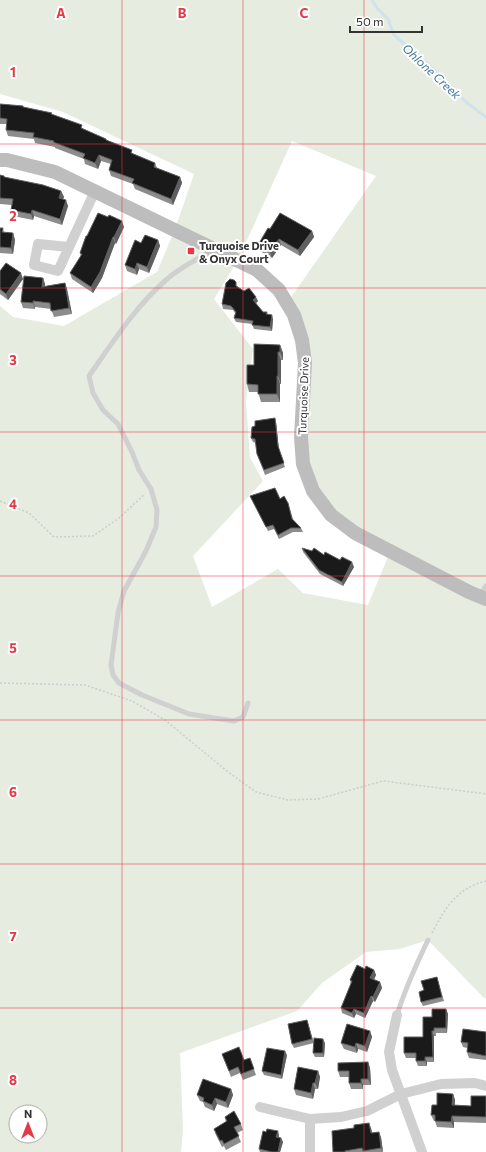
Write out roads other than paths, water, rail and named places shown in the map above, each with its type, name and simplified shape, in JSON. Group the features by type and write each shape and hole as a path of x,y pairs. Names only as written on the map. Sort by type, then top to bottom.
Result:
{"street":[{"name":"Turquoise Drive","path":"0,160 7,160 55,172 257,270 279,290 294,315 302,340 305,363 301,437 303,464 313,491 332,515 355,533 469,592 484,594"},
{"path":"69,247 95,191"},
{"path":"397,1015 388,1052 392,1070 422,1152"},
{"path":"260,1108 310,1119 341,1117 367,1111 401,1094 441,1084 474,1083 486,1086"},
{"path":"310,1119 310,1152"}],"lane":[{"path":"215,249 188,264 166,280 128,320 89,376 93,393 103,410 118,424 139,470 151,489 157,510 156,527 146,552 124,591 118,613 111,665 113,675 119,683 142,695 189,714 234,721 243,717 248,703"},
{"path":"397,1015 413,970 428,940"}],"waterway":[{"name":"Ohlone Creek","path":"372,0 377,8 388,19 394,35 429,65 466,102 486,117"}],"place":[{"name":"Turquoise Drive & Onyx Court","path":"191,251"}]}
